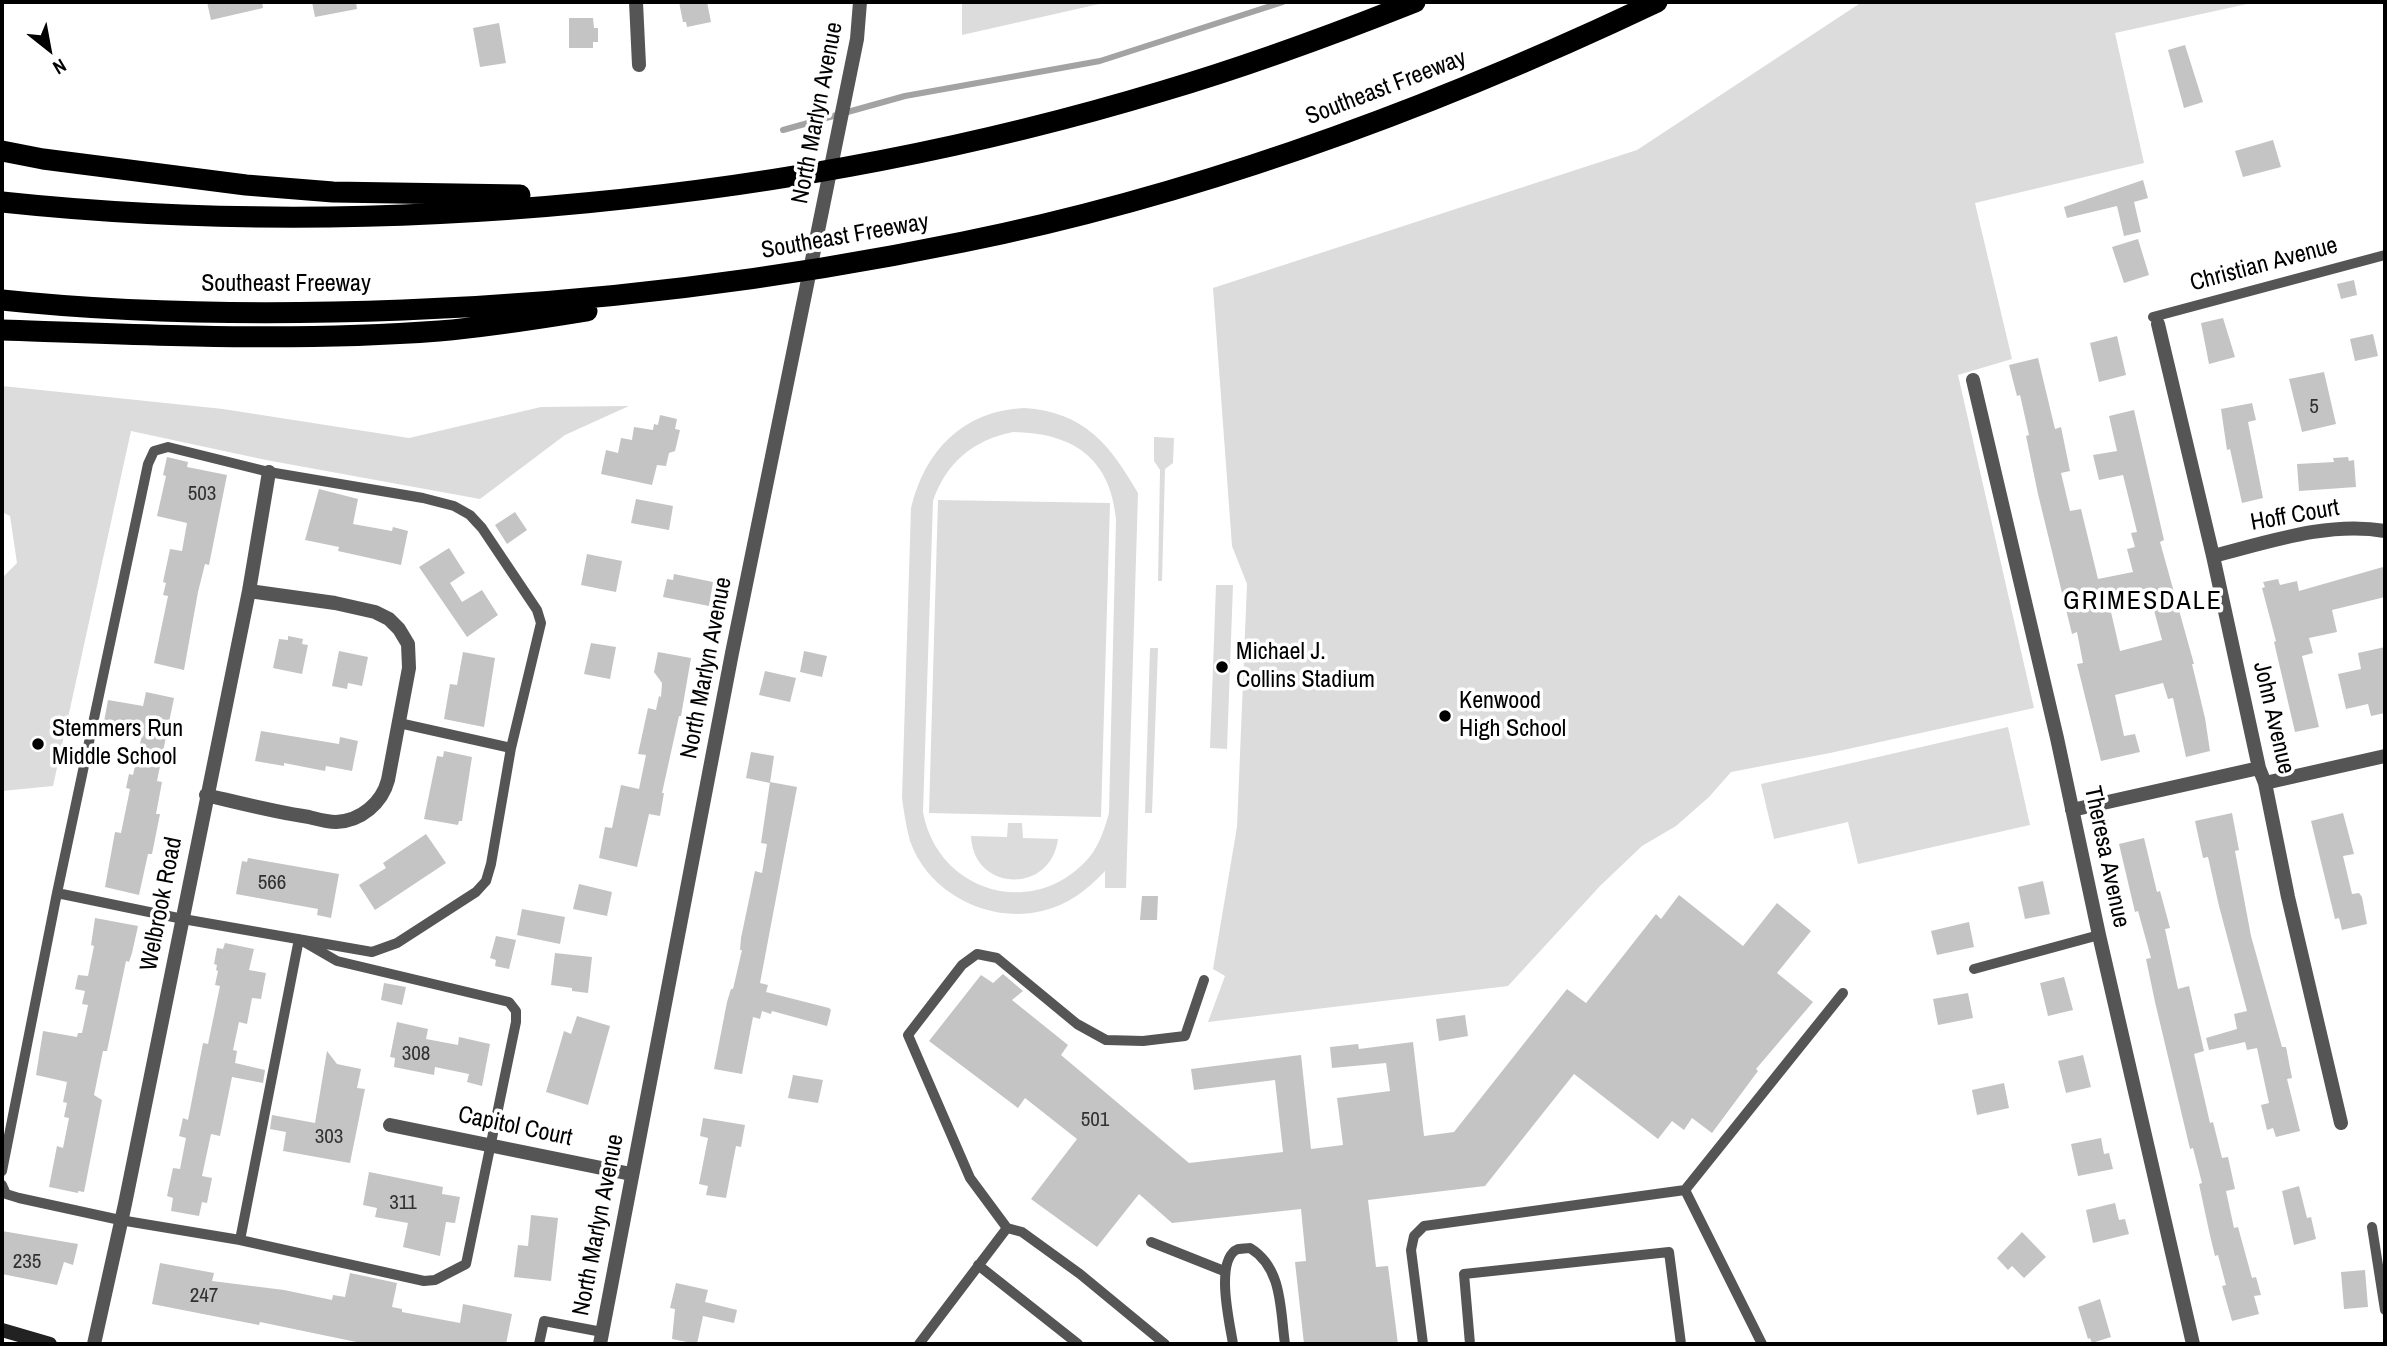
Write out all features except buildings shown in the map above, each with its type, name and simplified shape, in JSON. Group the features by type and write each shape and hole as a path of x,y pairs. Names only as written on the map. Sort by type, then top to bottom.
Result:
{"highway":[{"path":"2,202 196,215 335,216 456,212 661,194 808,173 952,145 1053,121 1163,91 1415,2"},
{"name":"Southeast Freeway","path":"2,300 202,312 342,313 531,304 796,274 967,242 1192,183 1301,148 1415,106 1518,65 1657,2"},
{"path":"2,151 43,159 234,183 334,192 561,195 660,189 808,173"},
{"path":"2,330 203,337 344,336 440,331 548,318 796,274"}],"main road":[{"path":"2,1330 50,1344"}],"street":[{"path":"636,2 639,65"},
{"name":"North Marlyn Avenue","path":"601,1338 732,653 857,39 860,2"},
{"name":"John Avenue","path":"2156,320 2213,556 2341,1123"},
{"name":"Theresa Avenue","path":"1973,380 2193,1344"},
{"name":"Welbrook Road","path":"94,1344 249,591 269,472"},
{"name":"Hoff Court","path":"2213,556 2331,529 2368,528 2385,531"},
{"path":"206,795 336,822 352,818 376,804 385,794 410,668 410,656 403,636 389,619 376,612 335,603 249,591"},
{"path":"2265,783 2385,756"},
{"path":"2072,810 2259,768"},
{"name":"Capitol Court","path":"390,1125 631,1174"}],"lane":[{"name":"Christian Avenue","path":"2156,320 2385,255"},
{"path":"2,1171 57,893 145,477 154,451 168,447 269,472 423,498 454,506 470,514 532,601 541,623 511,748 491,864 486,881 476,892 397,943 372,952 183,919 57,893"},
{"path":"399,723 511,748"},
{"path":"1975,969 2099,935"},
{"path":"2,1185 6,1194 19,1198 120,1220 240,1240 424,1281 435,1280 466,1264 516,1022 516,1011 509,1002 337,961 299,939"},
{"path":"240,1240 299,939"},
{"path":"1165,1344 1080,1274 1022,1232 1007,1227 970,1178 908,1035 962,965 977,954 997,958 1077,1024 1107,1040 1143,1041 1185,1036 1204,980"},
{"path":"1423,1344 1411,1250 1414,1236 1424,1226 1685,1190 1843,993"},
{"path":"1685,1190 1762,1344"},
{"path":"919,1344 1007,1227"},
{"path":"2372,1227 2385,1310"},
{"path":"1152,1242 1224,1271"},
{"path":"1233,1344 1224,1271 1231,1255 1239,1249 1250,1248 1265,1260 1277,1284 1285,1344"},
{"path":"1470,1344 1464,1273 1669,1252 1681,1344"},
{"path":"978,1265 1078,1344"},
{"path":"539,1344 544,1321 601,1338"}],"shaded area":[{"path":"962,2 1108,2 962,35"},
{"path":"1862,2 2256,2 2115,33 2144,163 1975,203 2012,359 1958,375 2034,708 1731,772 1709,797 1676,826 1642,846 1600,886 1508,986 1208,1022 1225,976 1213,969 1237,827 1247,584 1232,546 1213,288 1637,150"},
{"path":"2,386 223,409 409,438 541,407 629,406 565,435 480,499 266,460 131,431 53,786 2,791 2,578 17,563 10,516 2,512"},
{"path":"1024,408 1045,411 1064,416 1079,424 1106,446 1138,493 1126,888 1105,888 1105,871 1069,901 1042,911 1022,914 982,908 963,900 931,876 910,841 902,798 911,508 926,468 950,437 983,417","holes":["1013,432 1053,437 1084,453 1106,479 1112,498 1116,519 1109,813 1097,846 1085,862 1063,880 1038,890 1013,892 988,888 966,877 946,861 932,839 923,812 933,501 945,475 974,447"]},
{"path":"1154,437 1174,438 1173,463 1165,469 1162,581 1158,581 1160,470 1154,461"},
{"path":"938,500 1110,503 1101,817 929,813"},
{"name":"Michael J. Collins Stadium","path":"1216,585 1233,585 1227,749 1210,748"},
{"path":"1150,648 1158,648 1152,813 1145,813"},
{"path":"2008,727 2030,825 1858,864 1848,822 1774,839 1761,784"},
{"path":"1008,823 1022,823 1023,838 1058,839 1052,857 1042,870 1013,880 984,868 975,855 971,836 1007,837"}],"waterway":[{"path":"783,130 905,96 1100,61 1283,2"}],"place":[{"name":"Michael J. Collins Stadium","path":"1222,667"},
{"name":"Kenwood High School","path":"1445,716"},
{"name":"Stemmers Run Middle School","path":"38,744"}],"district":[{"name":"GRIMESDALE","path":"2143,602"}]}
